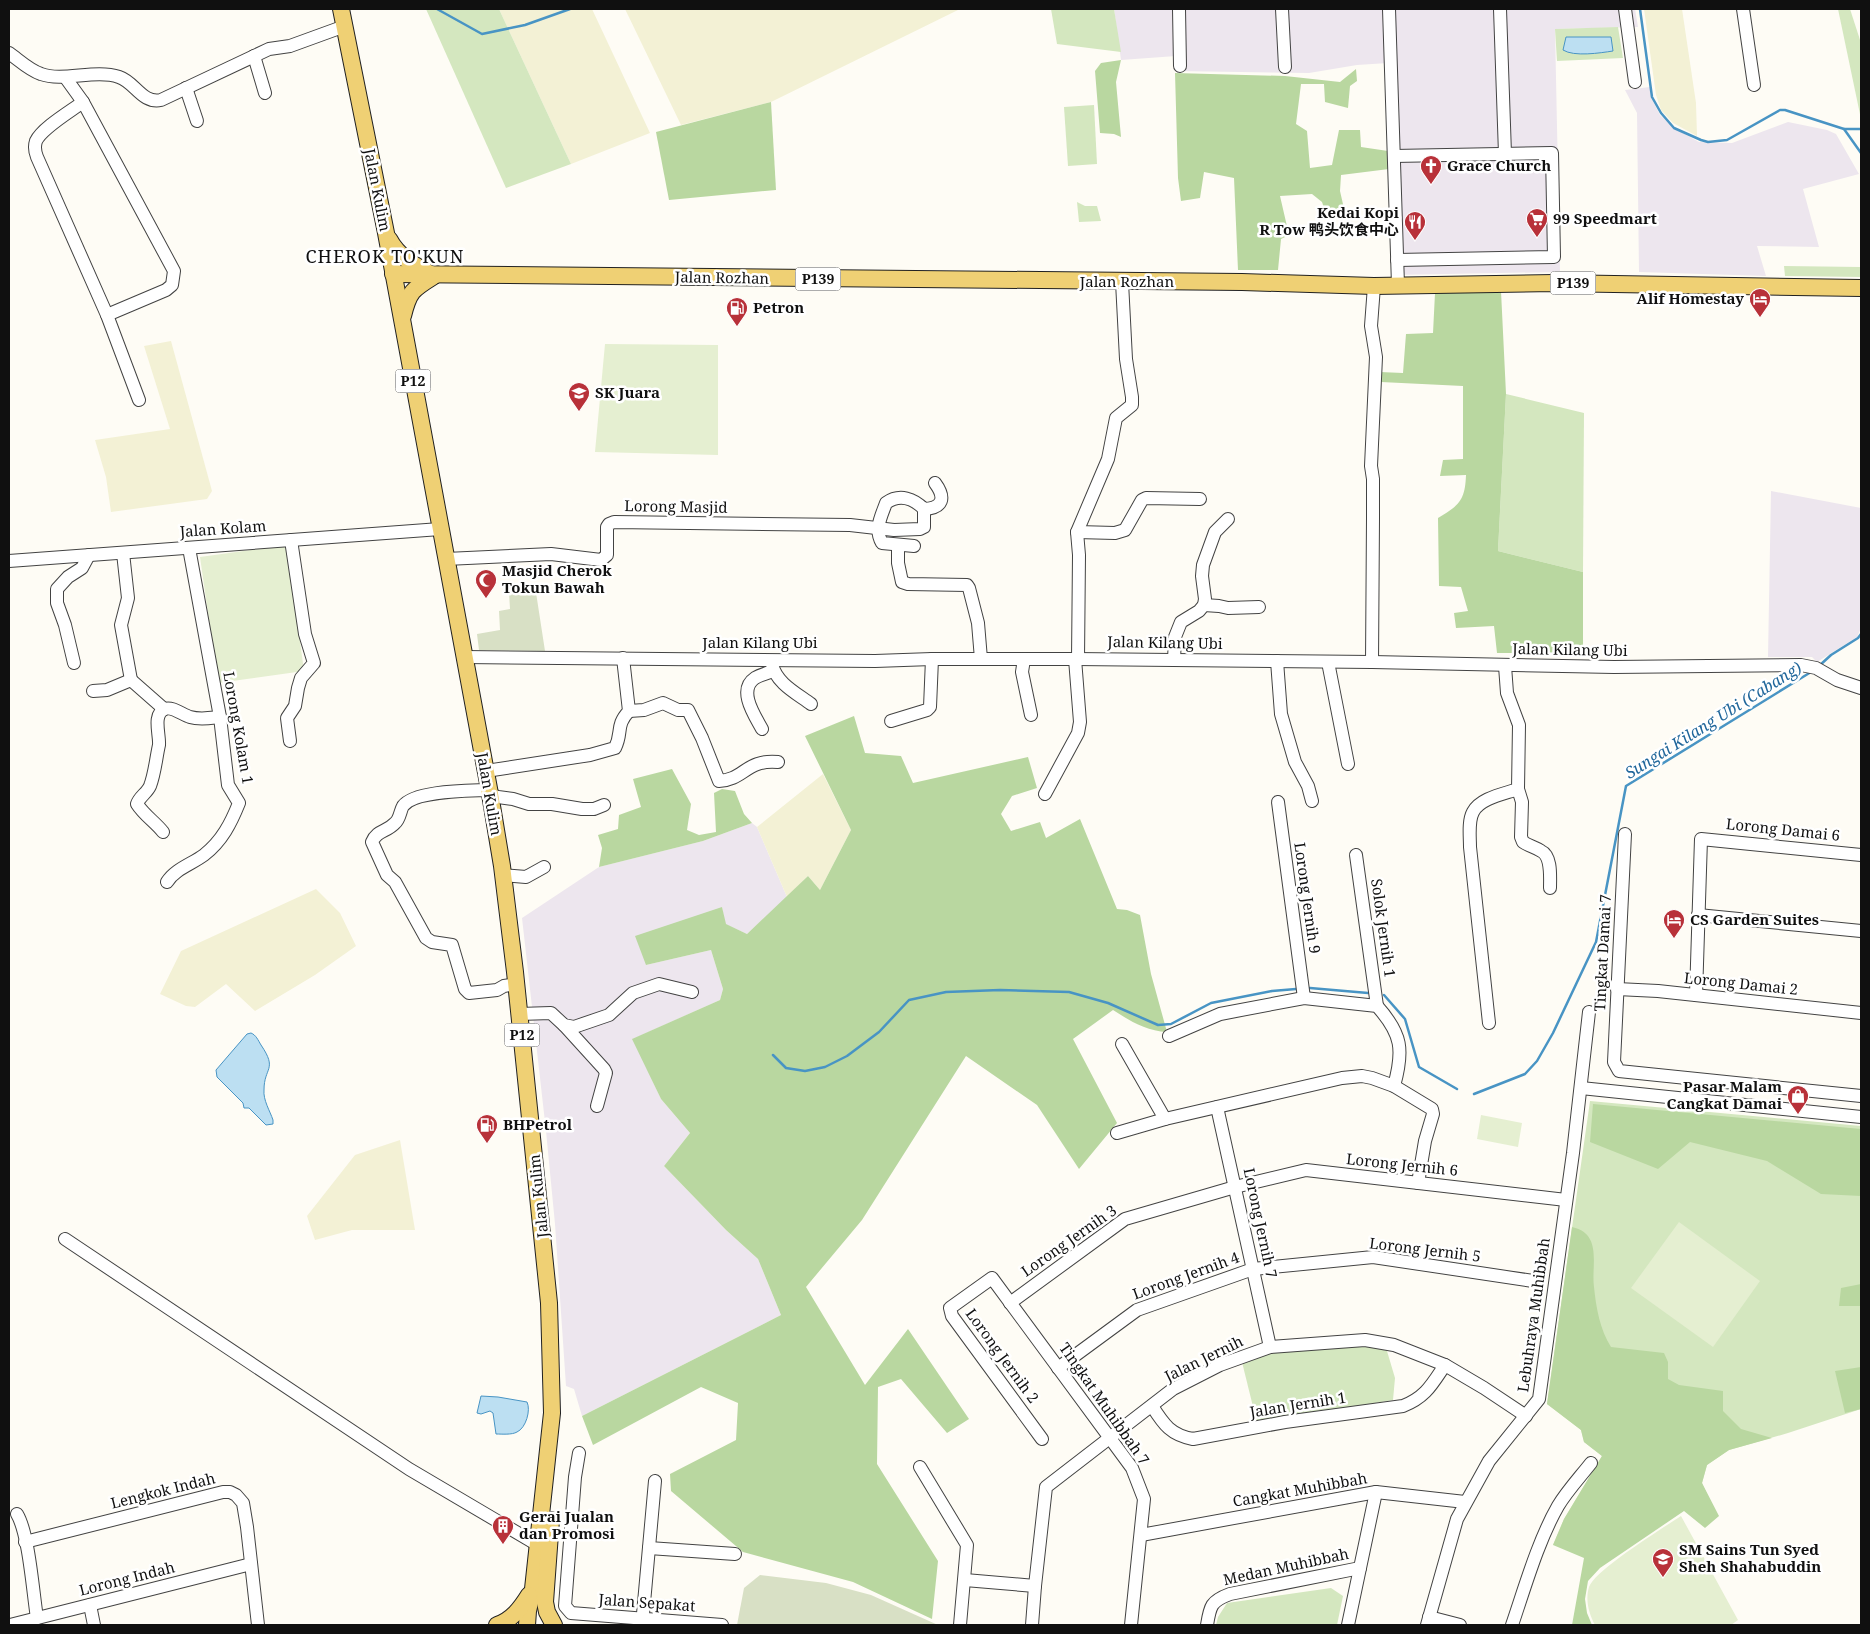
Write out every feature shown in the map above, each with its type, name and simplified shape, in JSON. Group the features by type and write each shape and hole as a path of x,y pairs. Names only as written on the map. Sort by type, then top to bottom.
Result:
{"main road":[{"name":"Jalan Kulim","path":"341,9 386,233 490,792 503,875 516,984 549,1303 552,1413 533,1589 527,1625"},
{"path":"386,233 394,249 407,261 434,276"},
{"name":"Jalan Rozhan","path":"393,274 1374,286 1563,283 1861,288"},
{"path":"402,321 407,297 417,286 434,276"},
{"path":"544,1489 551,1521 545,1602 547,1612 554,1625"},
{"name":"Jalan Kulim","path":"533,1589 538,1614 537,1625"},
{"path":"498,1625 514,1615 533,1589"}],"street":[{"path":"1179,9 1180,66"},
{"path":"1282,9 1285,67"},
{"path":"1389,9 1398,285"},
{"path":"1500,9 1505,154"},
{"path":"1625,9 1635,82"},
{"path":"1742,9 1754,85"},
{"path":"9,53 40,74 48,76 65,77 78,74 117,76 125,79 148,99 154,101 161,100 269,50 290,46 345,26"},
{"path":"254,56 266,93"},
{"path":"65,77 83,102 174,271 172,285 166,290 107,315"},
{"path":"186,88 197,121"},
{"path":"83,102 45,131 37,140 34,148 107,315 139,400"},
{"path":"1394,156 1552,153 1554,257 1397,260"},
{"path":"1045,794 1078,733 1080,722 1077,659 1079,555 1077,532 1108,459 1116,418 1132,405 1126,359 1122,282"},
{"path":"1372,662 1373,479 1371,466 1376,357 1371,326 1374,286"},
{"path":"924,509 940,505 940,491 935,483"},
{"path":"1077,532 1115,533 1125,530 1142,500 1146,498 1200,499"},
{"path":"878,527 894,530 924,528 924,509 916,501 910,499 890,500 886,503 878,527 877,535 882,543 914,546"},
{"path":"1174,660 1175,637 1181,622 1199,611 1204,605 1202,565 1215,532 1228,519"},
{"name":"Lorong Masjid","path":"446,559 551,554 601,560 607,555 607,527 614,522 878,527"},
{"name":"Jalan Kolam","path":"9,561 440,529"},
{"path":"290,741 287,718 295,706 301,678 314,663 305,634 291,540"},
{"path":"898,545 898,563 902,582 908,584 967,585 978,624 981,659"},
{"name":"Lorong Kolam 1","path":"167,882 174,874 205,854 223,836 239,803 228,784 220,717 189,548"},
{"path":"123,553 128,598 121,625 131,680 164,709"},
{"path":"74,664 65,625 57,603 58,589 68,577 82,568 89,555"},
{"path":"1204,605 1228,608 1259,607"},
{"name":"Jalan Kilang Ubi","path":"464,656 623,658 772,665 932,659 1372,662 1614,667 1801,665 1816,668 1838,680 1861,688"},
{"path":"623,658 629,711"},
{"path":"891,721 927,710 930,707 932,659"},
{"path":"1024,659 1022,672 1031,715"},
{"path":"1277,661 1281,714 1295,762 1308,786 1312,801"},
{"path":"1328,662 1348,764"},
{"path":"762,729 747,697 749,685 772,665 778,680 811,704"},
{"path":"1505,666 1507,693 1519,726 1518,789 1522,802 1521,837 1523,842 1543,851 1546,855 1550,888"},
{"path":"93,691 107,690 131,680"},
{"path":"486,771 590,755 615,748 618,742 619,726 629,711 644,710 663,703 678,710 688,710 702,738 719,781 729,780 752,765 765,761 778,762"},
{"path":"163,832 142,812 137,804 138,800 149,788 154,775 160,739 159,714 164,709 169,708 190,717 201,719 220,717"},
{"path":"1489,1023 1470,847 1470,820 1473,811 1482,803 1518,789"},
{"path":"516,984 504,986 497,990 469,993 465,989 452,944 432,942 426,938 395,882 387,875 372,842 375,836 396,823 403,806 412,798 429,794 490,792 498,797 513,798 529,804 552,804 582,809 594,809 604,805"},
{"name":"Lorong Jernih 9","path":"1278,802 1304,998"},
{"name":"Tingkat Damai 7","path":"1625,834 1614,1062 1619,1071 1861,1096"},
{"name":"Lorong Damai 6","path":"1698,915 1701,839 1861,855"},
{"name":"Solok Jernih 1","path":"1356,855 1377,1006"},
{"path":"503,875 526,877 544,867"},
{"path":"1696,995 1698,915 1861,931"},
{"path":"564,1025 574,1027 609,1015 633,993 659,984 692,992"},
{"name":"Lorong Damai 2","path":"1617,990 1696,995 1861,1013"},
{"path":"1170,1036 1220,1014 1304,998 1377,1006 1386,1016 1396,1033 1400,1047 1399,1069 1394,1086"},
{"path":"519,1014 551,1012 604,1069 606,1073 597,1106"},
{"name":"Lebuhraya Muhibbah","path":"1428,1621 1457,1519 1465,1502 1489,1461 1539,1399 1590,1012"},
{"path":"1122,1044 1165,1119"},
{"path":"1117,1133 1165,1119 1356,1077 1372,1078 1394,1086 1432,1109 1433,1114 1425,1141 1418,1183"},
{"path":"1581,1088 1861,1117"},
{"name":"Lorong Jernih 7","path":"1217,1107 1270,1346"},
{"name":"Lorong Jernih 6","path":"1235,1186 1306,1170 1566,1200"},
{"name":"Lorong Jernih 3","path":"1010,1303 1125,1219 1235,1186"},
{"path":"65,1239 409,1469 538,1545"},
{"name":"Lorong Jernih 5","path":"1253,1269 1373,1257 1533,1281"},
{"name":"Lorong Jernih 4","path":"1058,1368 1137,1310 1253,1269"},
{"name":"Tingkat Muhibbah 7","path":"992,1278 1132,1468 1144,1500 1131,1625"},
{"name":"Lorong Jernih 2","path":"992,1278 950,1308 952,1316 1042,1438"},
{"name":"Jalan Jernih","path":"1032,1625 1046,1487 1173,1389 1220,1365 1270,1346 1365,1340 1394,1345 1445,1365 1526,1416"},
{"name":"Jalan Jernih 1","path":"1152,1406 1170,1430 1181,1437 1193,1440 1285,1422 1403,1406 1416,1401 1426,1392 1445,1365"},
{"name":"Jalan Sepakat","path":"580,1453 575,1477 565,1606 571,1614 642,1622 722,1625"},
{"path":"1512,1625 1528,1577 1553,1516 1591,1463"},
{"path":"920,1467 967,1545 960,1625"},
{"path":"642,1622 655,1481"},
{"name":"Lengkok Indah","path":"25,1542 223,1492 230,1492 236,1495 242,1503 258,1625"},
{"name":"Cangkat Muhibbah","path":"1141,1535 1376,1492 1465,1502"},
{"name":"Medan Muhibbah","path":"1348,1625 1376,1492"},
{"path":"17,1514 20,1519 25,1542 37,1618"},
{"path":"649,1548 736,1554"},
{"name":"Lorong Indah","path":"10,1625 251,1564"},
{"name":"Medan Muhibbah","path":"1207,1625 1209,1610 1217,1599 1360,1568"},
{"path":"965,1580 1035,1586"},
{"path":"90,1605 94,1625"},
{"path":"1428,1621 1460,1625"}],"shaded area":[{"path":"499,9 592,9 650,133 571,164"},
{"path":"625,9 960,9 771,102 681,125"},
{"path":"1114,9 1635,9 1638,27 1555,29 1560,272 1393,275 1388,63 1357,65 1309,73 1175,71 1176,56 1121,60"},
{"path":"1644,9 1682,9 1696,103 1697,136 1673,123 1661,110 1656,95"},
{"path":"1650,87 1651,97 1660,115 1674,128 1699,142 1732,143 1788,122 1827,130 1836,134 1859,174 1803,189 1819,247 1757,246 1766,276 1639,272 1637,113 1625,90"},
{"path":"171,341 212,491 207,499 111,512 106,477 95,440 170,429 144,346"},
{"path":"1771,491 1861,508 1861,628 1857,637 1817,662 1812,657 1768,657"},
{"path":"823,774 851,830 820,890 808,876 787,897 757,827"},
{"path":"752,823 757,827 787,897 747,934 725,924 722,907 646,965 711,950 723,989 720,1000 633,1039 661,1099 690,1133 664,1166 726,1230 758,1259 781,1315 582,1416 574,1389 566,1386 555,1224 522,918 599,867 703,841"},
{"path":"316,889 340,913 356,946 315,975 255,1011 226,984 195,1007 186,1006 160,994 181,951"},
{"path":"400,1140 415,1230 352,1230 315,1240 307,1216 355,1155"}],"green space":[{"path":"426,9 499,9 571,164 506,188"},
{"path":"1051,9 1114,9 1121,52 1057,44"},
{"path":"1838,9 1850,9 1861,43 1861,119"},
{"path":"1618,27 1623,58 1557,61 1555,29"},
{"path":"1121,60 1116,82 1121,137 1114,134 1100,133 1095,71 1101,63"},
{"path":"1356,69 1357,81 1350,86 1348,108 1325,102 1324,84 1301,84 1296,124 1307,131 1310,168 1332,165 1339,130 1360,130 1361,147 1388,151 1389,169 1341,175 1340,191 1345,213 1326,214 1322,202 1312,194 1280,196 1289,235 1281,239 1278,270 1238,270 1234,178 1204,172 1200,198 1181,201 1178,178 1175,73 1285,76 1340,82"},
{"path":"771,102 776,190 669,200 656,132"},
{"path":"1094,105 1097,164 1068,166 1064,107"},
{"path":"1077,202 1085,206 1097,206 1101,221 1079,222"},
{"path":"1784,266 1861,267 1861,277 1785,276"},
{"path":"1501,291 1506,394 1498,551 1583,572 1583,653 1497,653 1494,626 1456,628 1454,613 1468,611 1461,587 1439,586 1438,518 1452,509 1463,496 1466,475 1440,476 1443,460 1463,459 1463,386 1381,382 1380,372 1403,373 1406,334 1433,333 1435,293"},
{"path":"605,344 718,345 718,455 595,452"},
{"path":"1506,394 1584,413 1583,572 1498,551"},
{"path":"287,545 304,671 218,683 200,557"},
{"path":"535,586 545,651 479,650 477,634 500,630 499,611 510,609 509,592"},
{"path":"854,716 865,753 901,756 913,783 1028,757 1037,788 1012,796 1001,814 1011,831 1040,822 1046,838 1080,819 1117,909 1127,910 1140,915 1151,974 1167,1032 1145,1028 1113,1010 1073,1039 1117,1123 1079,1169 1037,1105 966,1056 862,1220 806,1287 865,1385 908,1329 969,1419 947,1433 901,1379 878,1387 877,1464 938,1561 932,1619 853,1582 743,1552 671,1491 670,1474 736,1440 738,1403 701,1387 593,1445 582,1416 781,1315 758,1259 726,1230 664,1166 690,1133 661,1099 632,1039 720,1000 723,989 711,950 646,965 635,936 722,907 726,924 747,934 808,876 820,890 851,830 805,736"},
{"path":"672,769 691,804 687,830 699,835 716,832 714,793 722,789 735,791 744,814 752,823 703,841 599,867 602,848 598,835 618,829 619,815 641,807 633,779"},
{"path":"1590,1101 1861,1126 1861,1409 1729,1450 1707,1465 1702,1483 1707,1494 1553,1545 1564,1519 1602,1456 1584,1442 1581,1430 1547,1404"},
{"path":"1593,1104 1861,1129 1861,1196 1821,1194 1767,1161 1690,1142 1658,1169 1590,1142"},
{"path":"1481,1115 1522,1123 1518,1147 1477,1139"},
{"path":"1679,1222 1760,1281 1713,1347 1631,1288"},
{"path":"1572,1227 1582,1231 1592,1243 1594,1251 1593,1278 1597,1310 1601,1326 1611,1347 1664,1353 1668,1362 1668,1379 1679,1385 1723,1391 1723,1411 1741,1429 1772,1438 1729,1450 1707,1465 1702,1483 1719,1516 1705,1528 1684,1511 1600,1568 1588,1581 1585,1599 1587,1613 1592,1625 1572,1625 1584,1558 1553,1545 1564,1519 1602,1456 1584,1442 1581,1430 1547,1404"},
{"path":"1861,1284 1861,1306 1839,1306 1841,1288"},
{"path":"1362,1344 1387,1351 1395,1378 1393,1400 1257,1423 1242,1362 1268,1351"},
{"path":"1861,1367 1861,1409 1845,1413 1835,1371"},
{"path":"1681,1516 1738,1620 1731,1625 1595,1625 1589,1612 1587,1597 1589,1587 1594,1580 1616,1560"},
{"path":"760,1575 826,1583 871,1595 938,1625 737,1625 744,1588"},
{"path":"1331,1588 1343,1596 1337,1625 1216,1625 1218,1617 1227,1603"}],"water":[{"path":"1566,37 1611,37 1613,51 1587,54 1568,52 1563,50"},
{"path":"251,1033 257,1038 269,1059 264,1094 273,1124 266,1125 249,1108 244,1108 243,1103 217,1077 216,1070 247,1034"},
{"path":"481,1396 527,1402 528,1414 523,1427 515,1433 496,1434 493,1413 490,1411 481,1414 477,1413"}],"waterway":[{"path":"437,9 482,34 525,25 570,9"},
{"path":"1640,9 1652,97 1661,113 1674,128 1708,142 1727,140 1780,110 1785,110 1844,129 1861,153"},
{"path":"1844,129 1861,129"},
{"name":"Sungai Kilang Ubi (Cabang)","path":"1819,666 1861,634"},
{"name":"Sungai Kilang Ubi (Cabang)","path":"1474,1094 1525,1074 1537,1061 1553,1033 1596,942 1626,786 1811,672"},
{"name":"Sungai Kilang Ubi (Cabang)","path":"1310,988 1368,993"},
{"name":"Sungai Kilang Ubi (Cabang)","path":"773,1055 786,1068 805,1071 825,1067 847,1056 879,1032 909,1000 946,992 1000,990 1069,992 1108,1003 1158,1025 1171,1024 1211,1003 1272,991 1296,989"},
{"name":"Sungai Kilang Ubi (Cabang)","path":"1384,995 1405,1019 1419,1067 1457,1089"}],"place":[{"name":"Grace Church","path":"1431,185"},
{"name":"99 Speedmart","path":"1537,238"},
{"name":"Kedai Kopi R Tow 鸭头饮食中心","path":"1415,241"},
{"name":"Alif Homestay","path":"1760,318"},
{"name":"Petron","path":"737,327"},
{"name":"SK Juara","path":"579,412"},
{"name":"Masjid Cherok Tokun Bawah","path":"486,599"},
{"name":"CS Garden Suites","path":"1674,939"},
{"name":"Pasar Malam Cangkat Damai","path":"1798,1115"},
{"name":"BHPetrol","path":"487,1144"},
{"name":"Gerai Jualan dan Promosi","path":"503,1545"},
{"name":"SM Sains Tun Syed Sheh Shahabuddin","path":"1663,1578"}],"district":[{"name":"CHEROK TO'KUN","path":"385,257"}]}
